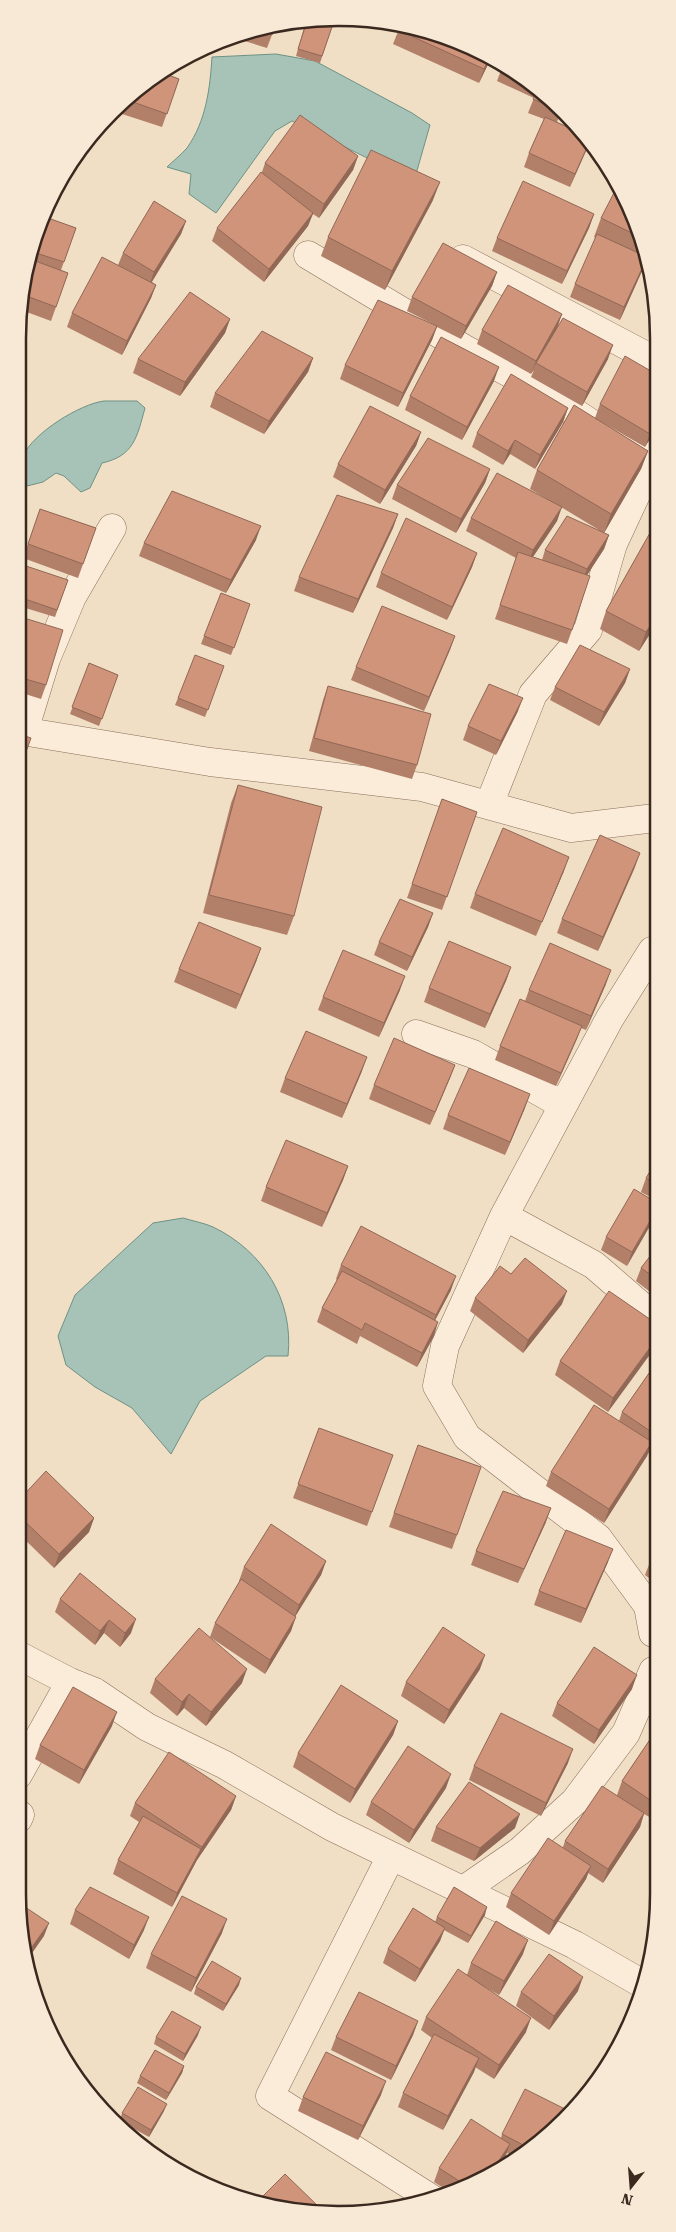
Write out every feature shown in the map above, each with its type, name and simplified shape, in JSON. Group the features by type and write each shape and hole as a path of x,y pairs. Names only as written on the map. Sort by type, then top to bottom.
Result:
{"street":[{"path":"308,255 463,348 539,389 650,456"},
{"path":"455,255 650,358"},
{"path":"489,805 533,694 588,630 613,544 650,464"},
{"path":"26,722 46,659 72,597 112,528"},
{"path":"26,731 210,762 422,787 571,828 650,819"},
{"path":"650,954 610,1018 504,1216 445,1346 436,1386 467,1437 598,1538 648,1606 650,1617"},
{"path":"416,1034 473,1054 564,1105"},
{"path":"504,1216 594,1266 650,1315"},
{"path":"26,1659 70,1682 95,1692 147,1726 225,1765 332,1827 462,1892 575,1945 637,1981"},
{"path":"462,1892 520,1851 575,1801 626,1733 650,1678"},
{"path":"26,1760 70,1682"},
{"path":"391,1856 270,2096 424,2193"}],"shaded area":[{"path":"276,54 315,61 412,113 430,125 414,181 292,121 275,131 216,213 189,194 191,174 167,167 187,148 199,127 206,104 212,57"},
{"path":"104,401 137,401 145,408 136,436 128,450 113,460 102,463 90,488 81,492 64,476 56,473 43,482 26,486 26,451 28,447 36,438 58,421 94,403"},
{"path":"183,1218 213,1227 231,1237 247,1249 260,1264 272,1280 286,1316 289,1335 288,1356 266,1356 200,1401 171,1454 132,1408 95,1387 66,1365 58,1336 75,1295 153,1223"}],"building":[{"path":"332,26 322,56 298,49 305,28"},
{"path":"407,34 438,43 476,58 487,64 484,69"},
{"path":"170,76 179,79 167,114 134,102"},
{"path":"535,96 544,104 533,99"},
{"path":"300,115 358,156 324,204 265,163"},
{"path":"545,117 567,127 586,150 575,174 529,153"},
{"path":"371,150 440,182 392,271 328,237"},
{"path":"261,172 313,213 269,269 217,228"},
{"path":"523,181 594,214 567,271 497,238"},
{"path":"614,193 631,233 601,218"},
{"path":"154,201 186,221 154,272 123,253"},
{"path":"50,219 76,228 64,262 38,254"},
{"path":"597,234 638,253 642,269 624,307 575,284"},
{"path":"443,243 497,272 466,326 412,297"},
{"path":"102,257 156,285 127,341 72,313"},
{"path":"36,261 68,273 56,307 29,297"},
{"path":"508,285 562,314 536,361 482,330"},
{"path":"190,292 230,319 185,382 138,359"},
{"path":"378,300 437,326 403,393 345,365"},
{"path":"563,318 613,345 587,392 536,363"},
{"path":"262,331 313,358 269,421 215,393"},
{"path":"441,337 499,367 467,427 410,396"},
{"path":"625,356 650,371 650,434 600,404"},
{"path":"511,374 568,408 540,455 515,440 508,451 477,433"},
{"path":"574,405 648,451 611,514 537,470"},
{"path":"370,406 421,432 385,490 338,464"},
{"path":"428,438 490,469 461,519 397,485"},
{"path":"497,473 562,507 533,550 471,518"},
{"path":"172,491 261,526 231,580 144,543"},
{"path":"337,495 398,514 358,599 299,577"},
{"path":"40,509 96,528 83,564 28,544"},
{"path":"567,516 609,535 587,569 545,550"},
{"path":"406,518 477,553 452,607 381,573"},
{"path":"650,533 650,626 646,632 606,611"},
{"path":"518,552 590,576 572,630 500,605"},
{"path":"26,566 68,580 57,610 26,599"},
{"path":"221,593 250,604 234,648 204,636"},
{"path":"382,606 455,636 429,697 356,667"},
{"path":"26,619 63,630 46,685 26,679"},
{"path":"580,645 630,669 604,712 555,687"},
{"path":"195,655 224,666 208,710 178,698"},
{"path":"89,663 118,675 102,719 72,707"},
{"path":"489,684 523,698 501,741 468,726"},
{"path":"328,686 431,714 417,765 314,738"},
{"path":"26,736 31,738 26,752"},
{"path":"238,785 322,807 294,916 209,895"},
{"path":"442,799 477,812 447,897 412,884"},
{"path":"503,828 569,857 542,922 475,894"},
{"path":"600,835 640,853 603,937 562,919"},
{"path":"400,899 433,913 412,957 379,942"},
{"path":"199,922 261,948 241,995 179,969"},
{"path":"449,941 511,967 490,1014 429,988"},
{"path":"550,943 611,970 591,1016 529,990"},
{"path":"343,950 405,976 384,1023 323,997"},
{"path":"520,999 582,1026 561,1073 500,1046"},
{"path":"306,1031 367,1057 347,1104 285,1078"},
{"path":"394,1038 455,1065 435,1112 374,1085"},
{"path":"469,1068 530,1094 510,1142 448,1115"},
{"path":"286,1140 348,1166 327,1213 266,1187"},
{"path":"650,1172 650,1180 646,1178"},
{"path":"634,1189 650,1199 650,1221 632,1252 606,1237"},
{"path":"361,1226 456,1276 436,1315 341,1265"},
{"path":"650,1256 650,1274 641,1268"},
{"path":"525,1258 567,1291 528,1340 475,1298 500,1266 511,1274"},
{"path":"342,1271 438,1322 422,1353 365,1323 362,1330 322,1308"},
{"path":"609,1291 650,1319 650,1347 613,1398 560,1361"},
{"path":"650,1372 650,1431 622,1412"},
{"path":"594,1405 650,1441 650,1445 609,1509 551,1472"},
{"path":"319,1428 393,1455 372,1512 298,1484"},
{"path":"418,1445 481,1467 457,1535 394,1513"},
{"path":"46,1471 94,1518 59,1554 26,1523 26,1492"},
{"path":"503,1491 551,1508 524,1569 476,1551"},
{"path":"271,1524 326,1561 299,1605 244,1567"},
{"path":"566,1530 613,1549 586,1609 539,1591"},
{"path":"80,1573 136,1619 125,1633 109,1620 100,1631 60,1599"},
{"path":"241,1579 296,1617 270,1660 215,1623"},
{"path":"443,1627 485,1655 449,1710 406,1682"},
{"path":"199,1628 247,1669 211,1712 189,1694 182,1702 155,1679"},
{"path":"594,1647 637,1675 599,1730 557,1703"},
{"path":"341,1685 398,1721 355,1789 298,1753"},
{"path":"73,1687 117,1712 84,1770 40,1745"},
{"path":"501,1713 573,1749 546,1803 474,1766"},
{"path":"650,1739 650,1800 622,1781"},
{"path":"408,1746 451,1774 414,1830 371,1802"},
{"path":"169,1752 236,1796 202,1847 135,1803"},
{"path":"469,1782 520,1814 480,1848 436,1827"},
{"path":"602,1786 644,1813 608,1869 565,1841"},
{"path":"143,1816 201,1849 177,1893 118,1860"},
{"path":"548,1838 591,1866 554,1921 511,1893"},
{"path":"90,1887 149,1917 134,1945 75,1910"},
{"path":"454,1887 487,1907 471,1936 437,1917"},
{"path":"182,1896 227,1919 196,1978 151,1954"},
{"path":"27,1908 49,1923 31,1948"},
{"path":"413,1908 445,1928 420,1969 388,1949"},
{"path":"496,1921 528,1940 504,1981 471,1963"},
{"path":"549,1954 583,1977 554,2016 521,1992"},
{"path":"212,1961 241,1978 226,2004 196,1987"},
{"path":"458,1969 531,2018 499,2065 426,2017"},
{"path":"359,1992 418,2021 396,2066 336,2037"},
{"path":"172,2011 201,2027 185,2054 156,2037"},
{"path":"434,2034 479,2058 448,2116 403,2093"},
{"path":"155,2050 184,2066 169,2093 140,2076"},
{"path":"326,2052 386,2081 363,2126 303,2097"},
{"path":"138,2087 167,2104 151,2130 122,2113"},
{"path":"525,2089 564,2108 544,2128 523,2145 502,2134"},
{"path":"471,2119 510,2144 499,2161 459,2181 439,2168"},
{"path":"285,2174 317,2205 277,2200 263,2196"}]}
